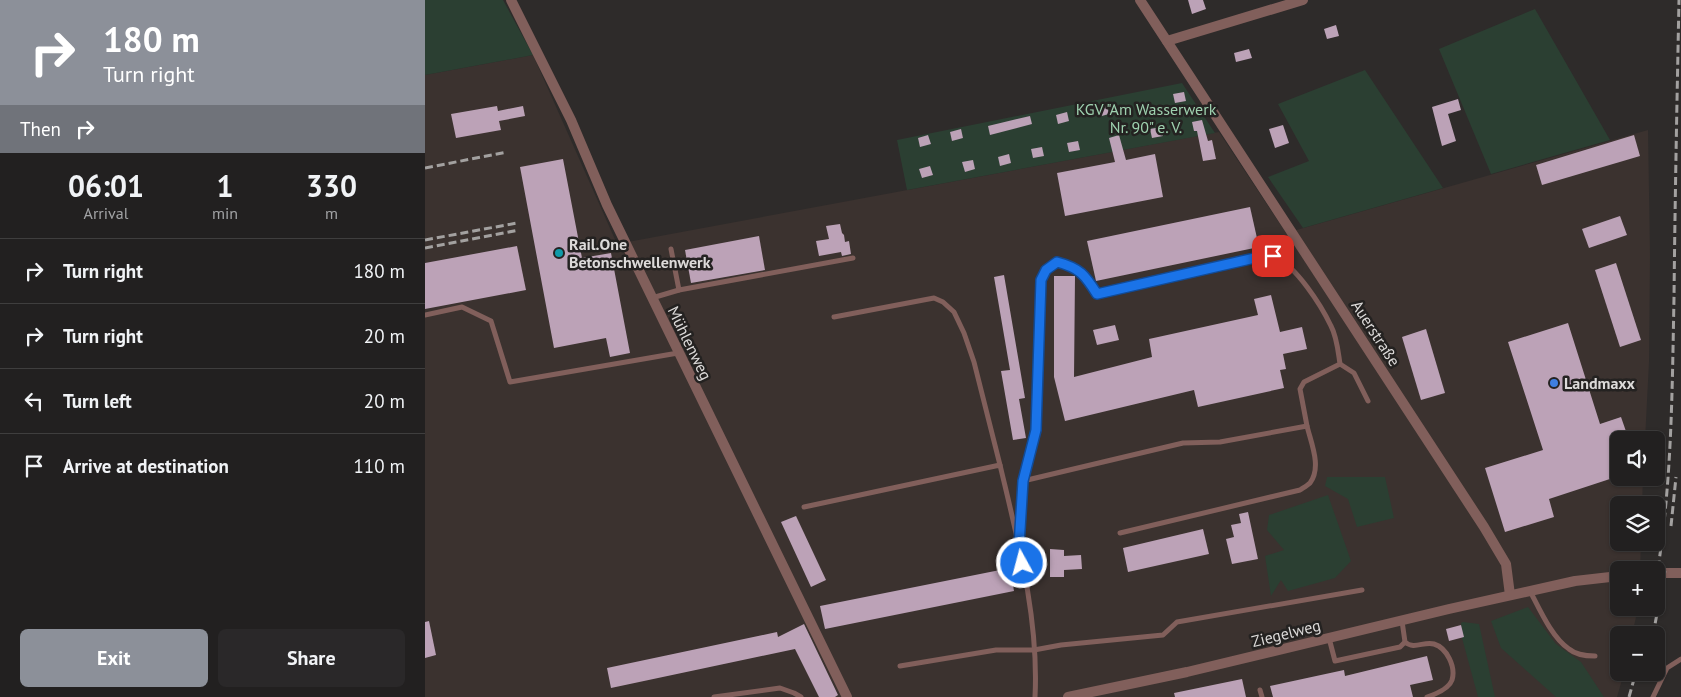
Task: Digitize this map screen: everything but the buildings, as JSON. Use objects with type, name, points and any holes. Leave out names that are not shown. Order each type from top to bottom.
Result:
[{"type":"street","name":"Mühlenweg","points":[[511,0],[571,120],[607,205],[847,697]]},
{"type":"street","name":"Auerstraße","points":[[1140,0],[1419,426],[1506,564],[1510,595]]},
{"type":"street","points":[[1167,41],[1303,0]]},
{"type":"street","points":[[1665,573],[1681,572]]},
{"type":"street","points":[[1510,595],[1575,581],[1610,577]]},
{"type":"street","name":"Ziegelweg","points":[[1069,697],[1187,672],[1510,595]]},
{"type":"lane","points":[[671,249],[679,290]]},
{"type":"lane","points":[[1019,546],[1023,481],[1036,430],[1041,280],[1046,270],[1057,262],[1072,266],[1084,274],[1097,294],[1259,257],[1273,256],[1285,264],[1307,286],[1332,326],[1337,341],[1340,364],[1353,373],[1368,401]]},
{"type":"lane","points":[[652,298],[679,290],[853,258]]},
{"type":"lane","points":[[834,317],[934,298],[943,302],[953,312],[964,334],[974,362],[1019,546],[1034,650],[1035,697]]},
{"type":"lane","points":[[425,315],[462,307],[491,322],[509,382],[678,352]]},
{"type":"lane","points":[[1121,533],[1300,490],[1310,483],[1315,472],[1315,462],[1300,389],[1304,382],[1340,364]]},
{"type":"lane","points":[[1023,481],[1183,443],[1220,442],[1307,426]]},
{"type":"lane","points":[[804,507],[1000,465]]},
{"type":"lane","points":[[900,666],[996,650],[1034,650],[1061,645],[1163,635],[1177,622],[1362,590]]},
{"type":"lane","points":[[1530,591],[1560,640],[1569,650],[1585,656],[1595,656]]},
{"type":"lane","points":[[1402,621],[1405,642],[1411,646],[1432,643],[1447,653],[1451,664],[1452,680],[1446,688],[1427,697]]},
{"type":"lane","points":[[1329,638],[1335,661],[1399,647],[1405,642]]},
{"type":"lane","points":[[1653,697],[1667,668],[1681,659]]},
{"type":"lane","points":[[714,697],[780,688],[801,697]]},
{"type":"lane","points":[[1260,690],[1261,697]]},
{"type":"shaded area","points":[[533,55],[617,244],[1219,132],[1286,233],[1648,130],[1650,255],[1649,362],[1645,431],[1610,431],[1610,486],[1643,486],[1642,496],[1610,496],[1610,551],[1641,551],[1640,561],[1610,561],[1610,616],[1636,616],[1634,626],[1610,626],[1610,681],[1622,681],[1617,697],[425,697],[425,75]]},
{"type":"green space","points":[[425,0],[503,0],[533,55],[425,75]]},
{"type":"green space","points":[[1535,9],[1610,140],[1491,174],[1439,49]]},
{"type":"green space","points":[[1365,70],[1443,188],[1303,228],[1268,177],[1309,161],[1278,104]]},
{"type":"green space","name":"KGV \"Am Wasserwerk Nr. 90\" e. V.","points":[[1182,83],[1215,133],[907,190],[897,140]]},
{"type":"green space","points":[[1327,477],[1385,477],[1394,518],[1357,527],[1348,499],[1325,486]]},
{"type":"green space","points":[[1328,495],[1351,561],[1335,578],[1288,591],[1281,580],[1271,596],[1265,556],[1284,550],[1267,530],[1269,515]]},
{"type":"green space","points":[[1528,607],[1556,644],[1581,662],[1604,697],[1556,697],[1501,648],[1491,621]]},
{"type":"green space","points":[[1461,623],[1479,624],[1495,697],[1478,697],[1462,638]]},
{"type":"railway","points":[[1659,561],[1668,475],[1672,404],[1679,0]]},
{"type":"railway","points":[[425,168],[507,152]]},
{"type":"railway","points":[[425,240],[517,223]]},
{"type":"railway","points":[[425,248],[519,230]]},
{"type":"railway","points":[[1671,526],[1676,477]]},
{"type":"railway","points":[[1655,626],[1657,616]]},
{"type":"railway","points":[[1629,697],[1633,681]]},
{"type":"place","name":"Rail.One Betonschwellenwerk","points":[[559,253]]},
{"type":"place","name":"Landmaxx","points":[[1554,383]]},
{"type":"route","points":[[1022,563],[1019,546],[1023,481],[1036,430],[1041,280],[1046,270],[1057,262],[1072,266],[1084,274],[1097,294],[1259,257],[1273,256]]}]
